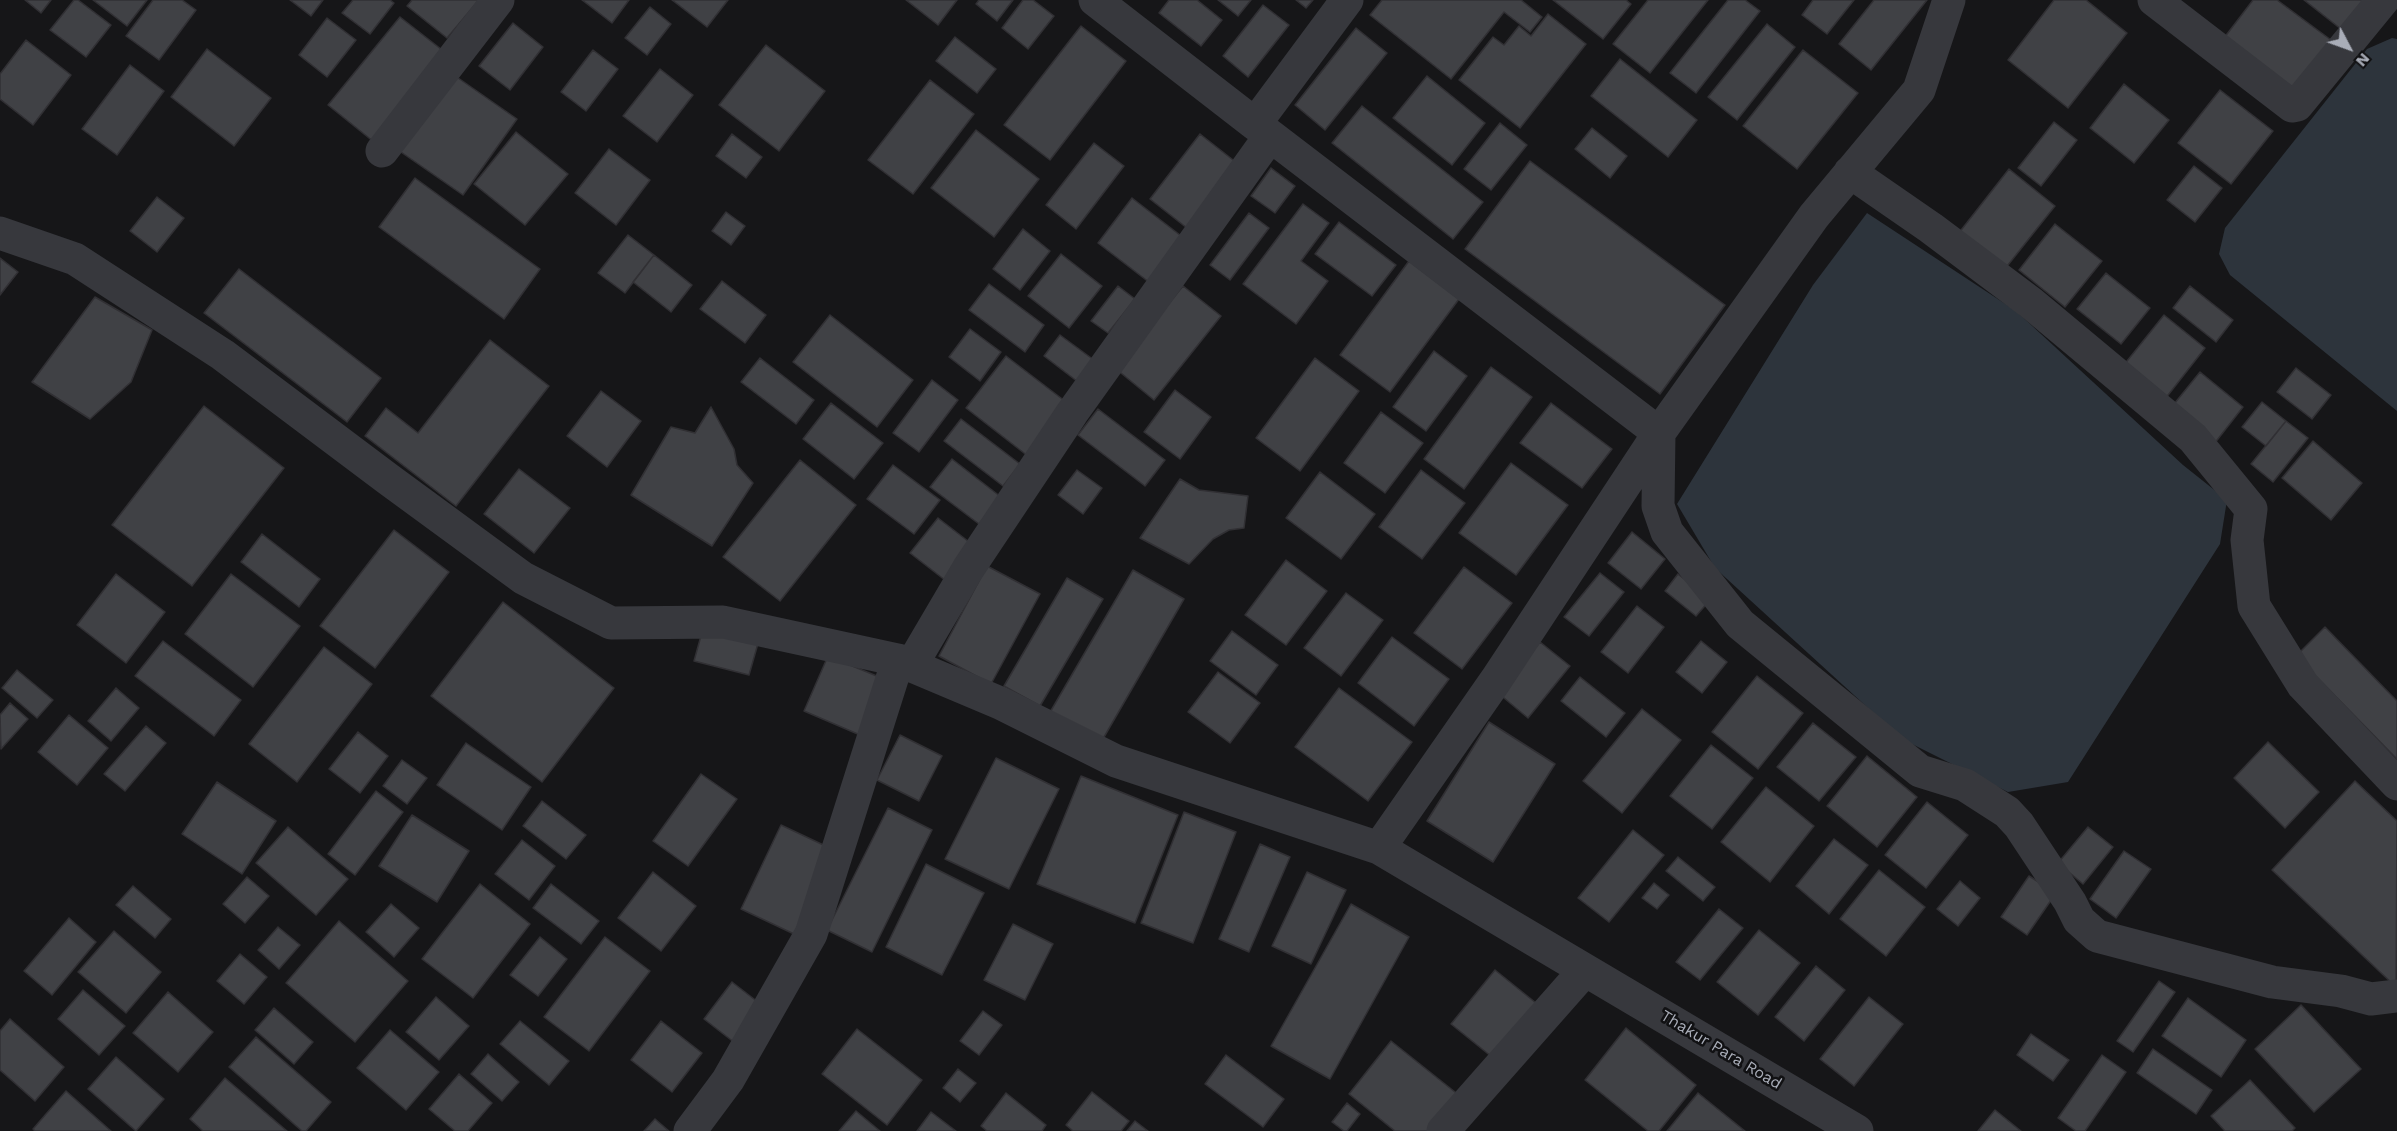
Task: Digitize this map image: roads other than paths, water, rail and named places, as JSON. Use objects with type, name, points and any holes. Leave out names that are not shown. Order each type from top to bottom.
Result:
[{"type":"street","points":[[382,151],[498,0]]},
{"type":"street","points":[[1095,0],[1659,433]]},
{"type":"street","points":[[690,1131],[728,1080],[811,934],[905,663],[1263,130],[1347,0]]},
{"type":"street","points":[[1379,848],[1496,680],[1659,433],[1814,216],[1919,90],[1950,0]]},
{"type":"street","points":[[2154,0],[2288,105],[2294,106],[2383,0]]},
{"type":"street","points":[[1850,172],[2031,303],[2193,438],[2251,509],[2247,540],[2254,606],[2303,685],[2397,784]]},
{"type":"street","name":"Thakur Para Road","points":[[0,233],[75,259],[85,265],[223,355],[388,480],[523,578],[611,623],[723,622],[905,663],[1000,703],[1116,761],[1379,848],[1857,1131]]},
{"type":"street","points":[[1659,433],[1658,506],[1667,532],[1740,624],[1920,771],[1965,785],[2007,812],[2019,825],[2070,902],[2079,920],[2097,936],[2272,982],[2341,991],[2371,999],[2397,996]]},
{"type":"street","points":[[1443,1131],[1585,970]]}]
